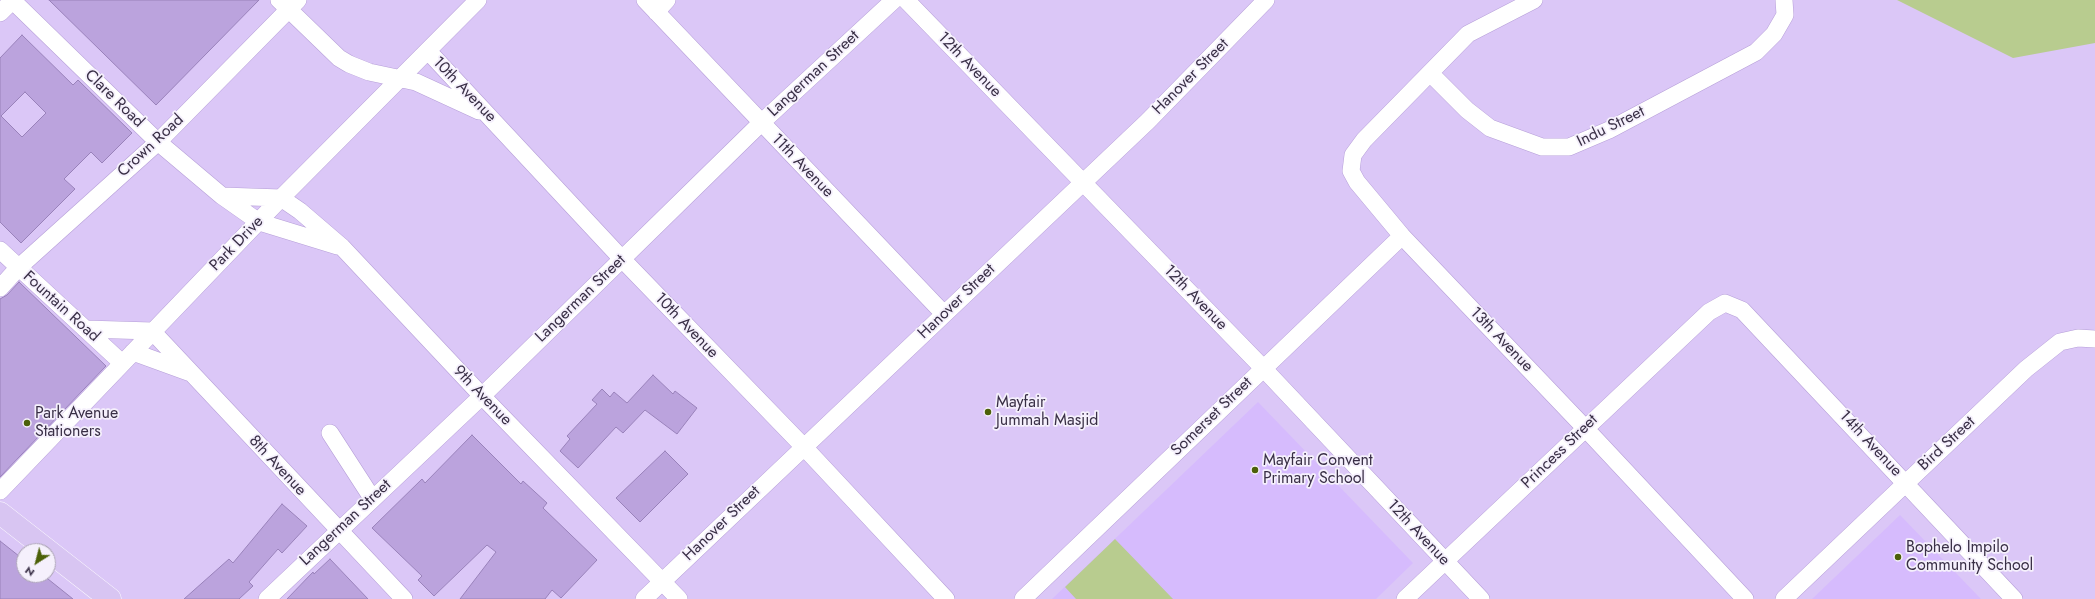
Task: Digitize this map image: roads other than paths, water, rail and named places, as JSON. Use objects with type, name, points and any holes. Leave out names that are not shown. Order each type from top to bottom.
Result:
[{"type":"main road","points":[[0,512],[110,599]]},
{"type":"street","points":[[0,13],[13,0]]},
{"type":"street","name":"Clare Road","points":[[13,0],[158,142],[222,196],[259,222],[342,247]]},
{"type":"street","name":"Park Drive","points":[[0,491],[281,198],[478,0]]},
{"type":"street","name":"Langerman Street","points":[[267,599],[372,498],[482,396],[761,123],[894,0]]},
{"type":"street","name":"12th Avenue","points":[[906,0],[1263,368],[1480,599]]},
{"type":"street","name":"Hanover Street","points":[[644,599],[1209,60],[1266,0]]},
{"type":"street","name":"13th Avenue","points":[[1534,0],[1468,34],[1357,148],[1351,163],[1351,171],[1357,182],[1402,236],[1745,599]]},
{"type":"street","points":[[289,3],[339,58],[349,64],[369,72],[401,78],[442,93],[491,117]]},
{"type":"street","name":"Crown Road","points":[[0,288],[18,268],[158,142],[289,3]]},
{"type":"street","name":"11th Avenue","points":[[656,4],[761,123],[944,314]]},
{"type":"street","name":"Indu Street","points":[[1430,72],[1467,110],[1490,128],[1542,147],[1569,147],[1609,130],[1756,52],[1774,34],[1784,8]]},
{"type":"street","name":"10th Avenue","points":[[428,51],[622,259],[803,446],[946,599]]},
{"type":"street","points":[[222,196],[281,198]]},
{"type":"street","name":"9th Avenue","points":[[281,198],[300,210],[342,247],[482,396],[679,599]]},
{"type":"street","name":"Somerset Street","points":[[1024,599],[1402,236]]},
{"type":"street","name":"Fountain Road","points":[[0,250],[85,329],[128,358]]},
{"type":"street","name":"14th Avenue","points":[[1717,306],[1725,303],[1742,310],[2014,599]]},
{"type":"street","name":"Princess Street","points":[[1405,599],[1585,428],[1717,306]]},
{"type":"street","points":[[85,329],[152,331]]},
{"type":"street","name":"8th Avenue","points":[[152,331],[338,531],[404,599]]},
{"type":"street","name":"Bird Street","points":[[1784,599],[2026,369],[2060,342],[2078,338],[2095,339]]},
{"type":"street","points":[[128,358],[190,372]]},
{"type":"street","points":[[330,433],[372,498]]},
{"type":"place","name":"Mayfair Jummah Masjid","points":[[988,412]]},
{"type":"place","name":"Park Avenue Stationers","points":[[27,423]]},
{"type":"place","name":"Mayfair Convent Primary School","points":[[1255,470]]},
{"type":"place","name":"Bophelo Impilo Community School","points":[[1898,557]]}]
